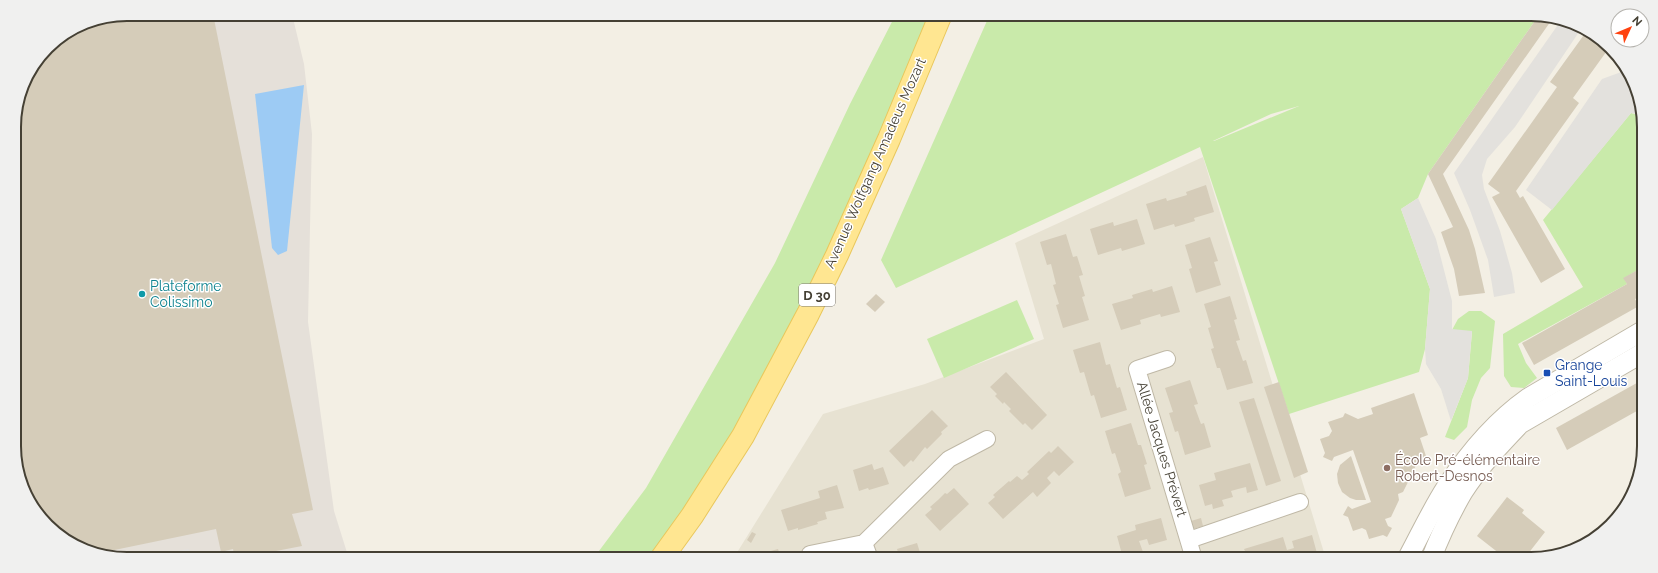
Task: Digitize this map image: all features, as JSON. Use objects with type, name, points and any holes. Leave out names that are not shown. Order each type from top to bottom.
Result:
[{"type":"main road","name":"Avenue Wolfgang Amadeus Mozart","points":[[666,552],[692,516],[743,436],[808,314],[885,146],[938,21]]},
{"type":"street","points":[[1411,552],[1447,486],[1469,458],[1511,410],[1528,398],[1637,334]]},
{"type":"street","points":[[1434,552],[1442,532],[1463,492],[1505,440],[1520,424],[1637,356]]},
{"type":"street","name":"Allée Jacques Prévert","points":[[1167,359],[1137,369],[1192,552]]},
{"type":"street","points":[[820,552],[864,543],[949,459],[987,439]]},
{"type":"street","points":[[1189,540],[1300,502]]},
{"type":"street","points":[[864,543],[867,552]]},
{"type":"shaded area","name":"Plateforme Colissimo","points":[[127,21],[294,21],[304,64],[312,134],[308,322],[334,511],[347,552],[127,552],[100,548],[74,538],[57,526],[47,516],[32,493],[23,467],[21,453],[21,120],[29,87],[39,68],[57,47],[74,35],[106,23]]},
{"type":"shaded area","points":[[1558,25],[1579,33],[1515,127],[1487,159],[1482,175],[1484,189],[1500,231],[1512,273],[1515,293],[1494,297],[1488,260],[1470,210],[1454,173]]},
{"type":"shaded area","points":[[1621,72],[1631,93],[1636,114],[1631,113],[1552,210],[1526,190],[1602,79]]},
{"type":"shaded area","points":[[1203,157],[1324,552],[737,552],[823,414],[925,384],[1044,339],[1015,243]]},
{"type":"shaded area","points":[[1418,198],[1436,239],[1452,301],[1452,329],[1472,331],[1468,378],[1451,421],[1441,389],[1426,364],[1425,349],[1430,289],[1401,209]]},
{"type":"shaded area","points":[[188,549],[191,552],[172,552]]},
{"type":"green space","points":[[892,21],[938,21],[808,314],[665,552],[598,552],[646,488],[775,263],[850,104]]},
{"type":"green space","points":[[987,21],[1535,21],[1428,174],[1418,198],[1401,209],[1430,289],[1425,349],[1419,372],[1289,414],[1200,147],[896,288],[881,260]],"holes":[[[1299,106],[1214,141],[1271,114]]]},
{"type":"green space","points":[[1631,113],[1636,114],[1637,270],[1624,278],[1627,284],[1518,344],[1526,363],[1537,378],[1524,388],[1511,387],[1504,376],[1503,334],[1583,287],[1543,220]]},
{"type":"green space","points":[[1017,300],[1034,339],[944,378],[927,339]]},
{"type":"green space","points":[[1469,311],[1481,311],[1495,321],[1490,368],[1481,378],[1472,400],[1467,427],[1454,440],[1445,437],[1468,378],[1472,332],[1452,330],[1458,319]]},
{"type":"water","points":[[304,85],[287,251],[278,255],[272,248],[255,94]]},
{"type":"building","name":"Plateforme Colissimo","points":[[127,21],[214,21],[313,510],[292,514],[302,546],[271,552],[234,552],[233,549],[221,552],[216,529],[111,551],[87,544],[74,538],[57,526],[47,516],[32,493],[23,467],[21,453],[22,113],[32,80],[47,57],[57,47],[74,35],[106,23]]},
{"type":"building","points":[[1535,21],[1549,23],[1443,174],[1469,230],[1485,293],[1459,296],[1454,269],[1441,232],[1453,227],[1428,174]]},
{"type":"building","points":[[1584,35],[1606,52],[1573,98],[1579,103],[1516,191],[1520,198],[1523,196],[1565,269],[1541,283],[1492,197],[1500,193],[1488,184],[1557,87],[1550,82]]},
{"type":"building","points":[[1206,185],[1214,212],[1194,218],[1195,221],[1175,227],[1174,224],[1154,230],[1146,204],[1166,198],[1167,201],[1187,195],[1186,192]]},
{"type":"building","points":[[1137,219],[1145,244],[1122,251],[1121,248],[1098,255],[1090,229],[1113,222],[1114,226]]},
{"type":"building","points":[[1066,234],[1073,257],[1077,256],[1083,275],[1079,276],[1085,296],[1082,297],[1089,320],[1063,328],[1056,305],[1059,304],[1053,285],[1056,284],[1051,264],[1047,265],[1040,242]]},
{"type":"building","points":[[1210,237],[1218,261],[1214,262],[1221,285],[1196,293],[1189,269],[1192,268],[1185,245]]},
{"type":"building","points":[[1637,270],[1637,298],[1635,299],[1637,307],[1534,365],[1522,343],[1627,284],[1623,278]]},
{"type":"building","points":[[1172,286],[1180,312],[1161,317],[1160,314],[1140,320],[1141,324],[1121,330],[1112,304],[1133,298],[1132,295],[1152,289],[1153,292]]},
{"type":"building","points":[[876,294],[885,302],[875,312],[866,304]]},
{"type":"building","points":[[1230,296],[1237,319],[1234,320],[1240,340],[1236,341],[1243,361],[1246,360],[1253,383],[1227,390],[1220,368],[1217,368],[1211,349],[1214,348],[1208,328],[1211,327],[1204,304]]},
{"type":"building","points":[[1100,342],[1106,365],[1110,364],[1117,388],[1120,387],[1127,410],[1101,418],[1094,395],[1091,396],[1084,372],[1080,373],[1073,350]]},
{"type":"building","points":[[1006,372],[1047,415],[1032,430],[1025,423],[1023,425],[1009,411],[1011,409],[995,396],[997,394],[990,387]]},
{"type":"building","points":[[1190,380],[1198,404],[1194,405],[1201,424],[1204,423],[1211,447],[1185,455],[1178,431],[1175,432],[1169,413],[1173,412],[1165,388]]},
{"type":"building","points":[[1279,382],[1308,472],[1294,478],[1264,387]]},
{"type":"building","points":[[1637,383],[1637,411],[1567,450],[1556,428]]},
{"type":"building","name":"École Pré-élémentaire Robert-Desnos","points":[[1414,393],[1428,435],[1420,438],[1427,459],[1418,461],[1412,474],[1406,476],[1408,482],[1403,492],[1398,494],[1399,500],[1391,517],[1385,519],[1388,526],[1392,528],[1387,537],[1383,535],[1369,539],[1366,530],[1362,528],[1353,531],[1348,517],[1343,515],[1348,506],[1352,509],[1371,502],[1353,450],[1334,457],[1332,461],[1323,457],[1325,453],[1320,439],[1329,436],[1332,431],[1328,422],[1343,417],[1345,413],[1358,419],[1373,414],[1371,408]]},
{"type":"building","points":[[1254,398],[1281,481],[1266,486],[1239,402]]},
{"type":"building","points":[[932,410],[948,426],[927,449],[925,447],[913,462],[911,460],[904,467],[889,451]]},
{"type":"building","points":[[1131,423],[1138,445],[1141,445],[1147,464],[1144,465],[1151,489],[1125,497],[1118,474],[1121,472],[1115,453],[1112,454],[1105,431]]},
{"type":"building","points":[[1058,446],[1074,462],[1059,476],[1054,471],[1047,478],[1051,483],[1037,497],[1033,492],[1003,519],[988,503],[995,497],[993,495],[1017,476],[1022,480],[1029,474],[1027,472],[1049,451],[1051,453]]},
{"type":"building","points":[[1351,456],[1366,500],[1356,500],[1350,498],[1342,492],[1338,483],[1337,474],[1340,465]]},
{"type":"building","points":[[1250,463],[1258,490],[1247,493],[1246,487],[1231,491],[1233,497],[1222,500],[1224,506],[1213,509],[1212,504],[1205,506],[1199,485],[1216,480],[1214,473]]},
{"type":"building","points":[[872,464],[874,470],[883,467],[889,484],[869,490],[868,488],[859,491],[853,470]]},
{"type":"building","points":[[837,485],[844,508],[825,512],[827,519],[817,522],[818,524],[798,530],[798,528],[788,531],[781,510],[820,498],[818,491]]},
{"type":"building","points":[[954,488],[969,504],[940,531],[925,515],[932,509],[930,507],[945,493],[947,494]]},
{"type":"building","points":[[1507,497],[1524,510],[1522,513],[1545,532],[1529,552],[1497,552],[1477,536]]},
{"type":"building","points":[[1161,518],[1167,540],[1149,545],[1147,539],[1139,541],[1143,552],[1121,552],[1117,536],[1136,530],[1135,525]]},
{"type":"building","points":[[1201,518],[1203,526],[1193,529],[1191,521]]},
{"type":"building","points":[[752,532],[756,534],[751,543],[747,540]]},
{"type":"building","points":[[1312,535],[1317,552],[1246,552],[1244,549],[1283,537],[1287,550],[1294,548],[1292,541]]},
{"type":"building","points":[[917,543],[920,552],[898,552],[897,549]]},
{"type":"building","points":[[778,549],[779,552],[768,552]]},
{"type":"place","name":"Plateforme Colissimo","points":[[142,294]]},
{"type":"place","name":"Grange Saint-Louis","points":[[1547,373]]},
{"type":"place","name":"École Pré-élémentaire Robert-Desnos","points":[[1387,468]]}]
